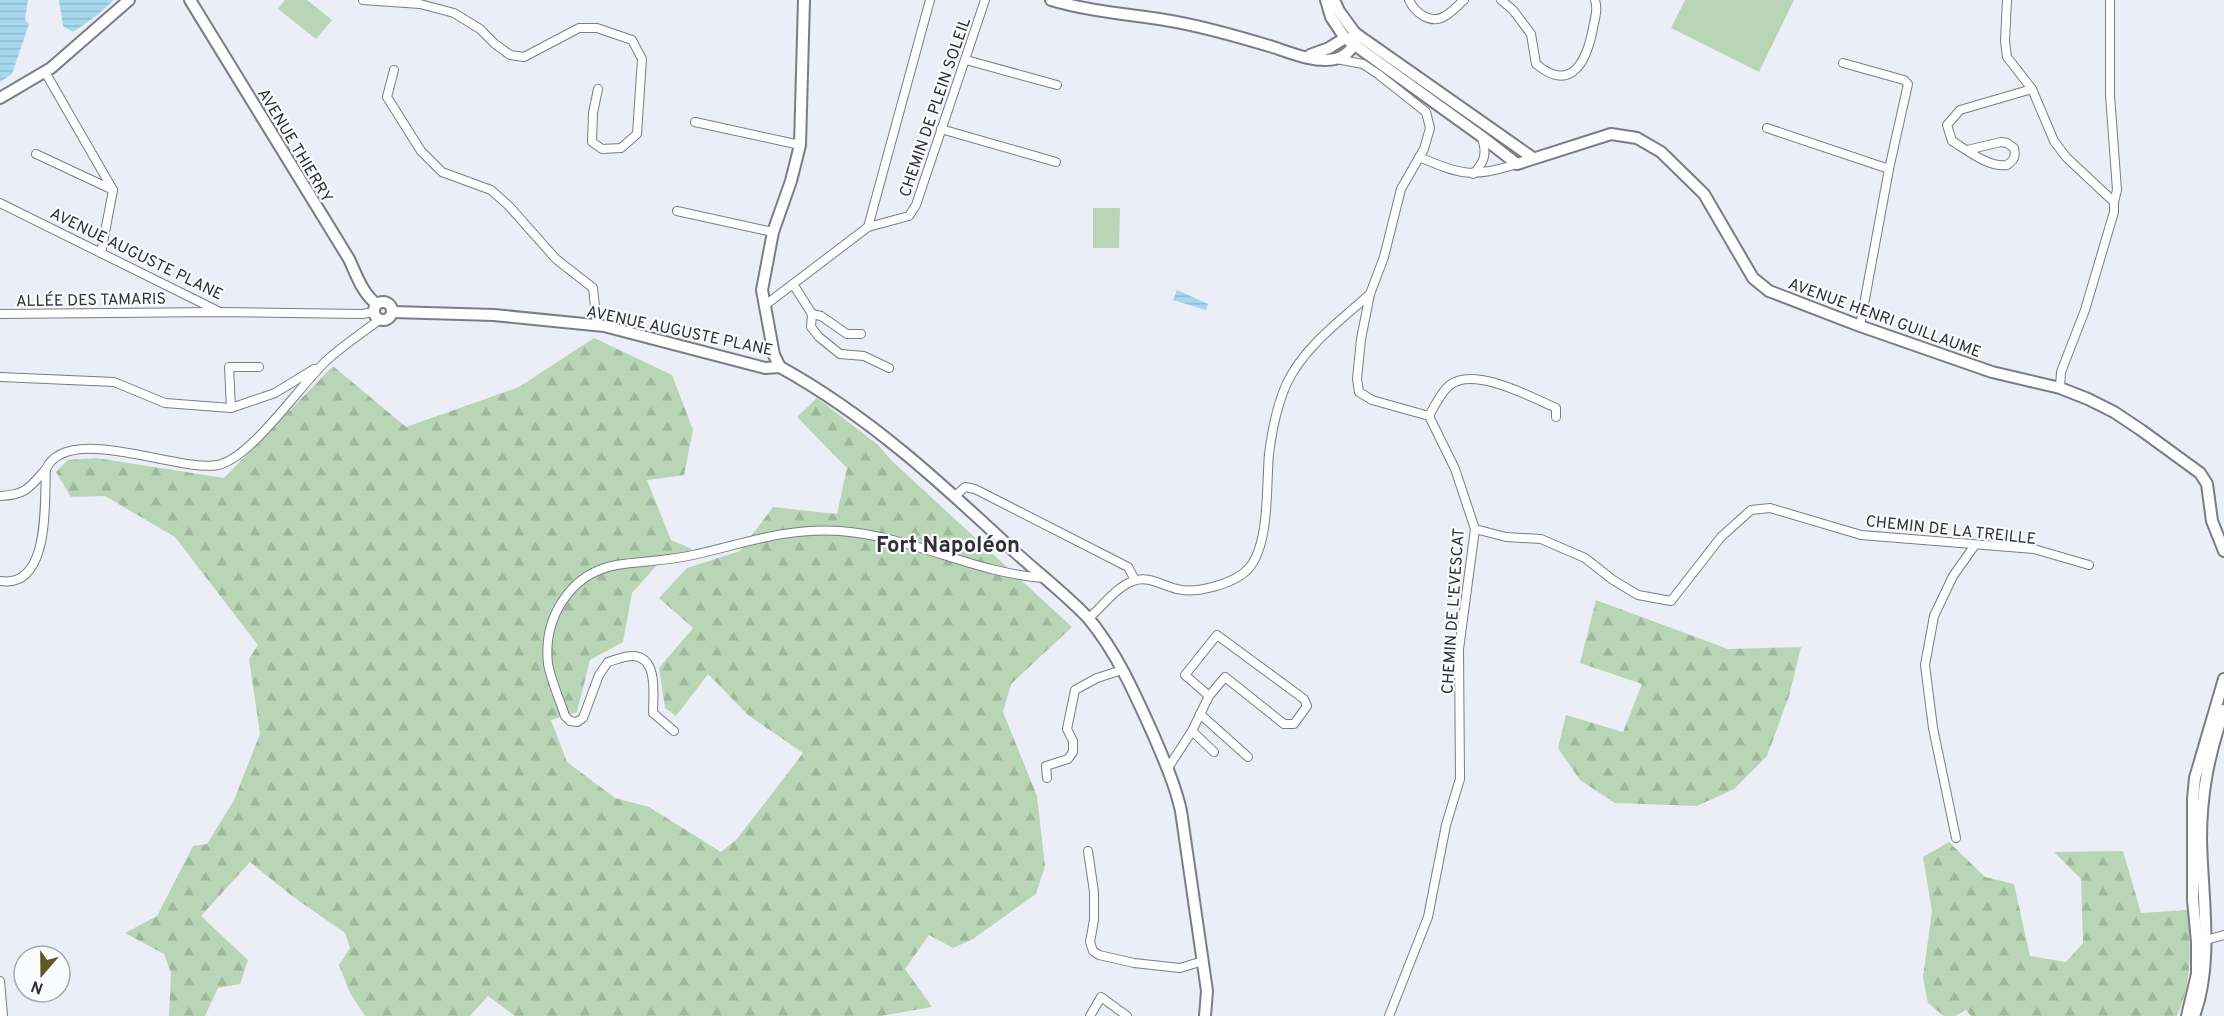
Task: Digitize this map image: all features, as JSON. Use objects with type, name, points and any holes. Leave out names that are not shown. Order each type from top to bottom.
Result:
[{"type":"street","points":[[0,98],[45,72],[129,0]]},
{"type":"street","name":"AVENUE THIERRY","points":[[190,0],[349,260],[377,312]]},
{"type":"street","points":[[363,0],[420,4],[454,13],[480,29],[510,55],[524,57],[579,28],[597,28],[632,40],[642,59],[637,134],[621,148],[602,149],[592,142],[593,113],[598,89]]},
{"type":"street","points":[[804,0],[800,145],[774,232],[762,290],[774,355],[780,367],[825,392],[864,419],[955,496],[1088,619],[1122,670],[1168,768],[1181,811],[1208,1000],[1205,1016]]},
{"type":"street","points":[[764,306],[868,227],[930,0]]},
{"type":"street","name":"CHEMIN DE PLEIN SOLEIL","points":[[868,227],[909,216],[916,205],[985,0]]},
{"type":"street","points":[[1052,0],[1197,26],[1307,56],[1363,64],[1426,112],[1430,128],[1424,149],[1401,189],[1384,257],[1370,294],[1361,339],[1359,392],[1372,399],[1429,416],[1450,385],[1465,379],[1483,380],[1556,408],[1556,417]]},
{"type":"street","points":[[1326,0],[1331,17],[1353,39],[1517,164]]},
{"type":"street","points":[[1334,0],[1353,39],[1438,92],[1533,158]]},
{"type":"street","points":[[1409,0],[1419,14],[1431,19],[1443,18],[1464,0]]},
{"type":"street","points":[[1500,0],[1513,10],[1532,34],[1536,64],[1556,75],[1571,73],[1581,65],[1588,52],[1597,8],[1595,0]]},
{"type":"street","points":[[2007,0],[2005,40],[2007,57],[2031,89],[2054,141],[2066,157],[2114,202]]},
{"type":"street","points":[[2060,388],[2061,372],[2085,310],[2114,212],[2117,190],[2110,95],[2110,0]]},
{"type":"street","points":[[1307,56],[1353,39]]},
{"type":"street","points":[[1336,59],[1353,39]]},
{"type":"street","points":[[966,60],[1057,85]]},
{"type":"street","points":[[1843,63],[1904,80],[1908,84],[1860,326]]},
{"type":"street","points":[[394,70],[387,96],[421,151],[442,172],[490,190],[508,206],[556,259],[593,288],[597,326]]},
{"type":"street","points":[[45,72],[113,190],[101,253]]},
{"type":"street","points":[[1967,150],[2001,142],[2007,143],[2014,148],[2015,155],[2007,165],[2001,166],[1967,150],[1952,141],[1947,125],[1960,110],[2031,89]]},
{"type":"street","points":[[695,122],[800,145]]},
{"type":"street","points":[[1767,128],[1890,170]]},
{"type":"street","points":[[941,129],[1056,162]]},
{"type":"street","name":"AVENUE HENRI GUILLAUME","points":[[1419,157],[1453,171],[1473,174],[1494,171],[1611,134],[1637,138],[1661,152],[1704,194],[1753,278],[1769,291],[1860,326],[1992,372],[2060,388],[2114,412],[2200,473],[2207,484],[2212,521],[2223,548]]},
{"type":"street","points":[[1473,174],[1481,166],[1484,158],[1485,152],[1481,136]]},
{"type":"street","points":[[36,154],[113,190]]},
{"type":"street","name":"AVENUE AUGUSTE PLANE","points":[[0,203],[219,312],[362,314],[377,312]]},
{"type":"street","points":[[677,211],[774,232]]},
{"type":"street","points":[[793,284],[812,314],[811,327],[819,337],[840,354],[864,356],[890,368]]},
{"type":"street","points":[[1088,619],[1125,584],[1135,580],[1147,579],[1177,589],[1189,590],[1227,583],[1249,568],[1261,543],[1273,430],[1286,385],[1296,365],[1322,337],[1370,294]]},
{"type":"street","points":[[0,496],[18,496],[46,470],[50,461],[59,454],[72,450],[131,453],[206,466],[228,462],[246,450],[323,363],[377,312],[382,302],[388,303],[393,312],[388,320],[377,312]]},
{"type":"street","name":"ALLÉE DES TAMARIS","points":[[0,314],[219,312]]},
{"type":"street","name":"AVENUE AUGUSTE PLANE","points":[[393,312],[494,315],[597,326],[765,368],[780,367]]},
{"type":"street","points":[[812,314],[821,316],[848,334],[861,334]]},
{"type":"street","points":[[0,377],[114,382],[165,403],[231,408],[275,393],[323,363]]},
{"type":"street","points":[[231,408],[229,367],[259,367]]},
{"type":"street","name":"CHEMIN DE L'EVESCAT","points":[[1389,1016],[1428,917],[1446,825],[1460,779],[1458,679],[1475,529],[1455,469],[1429,416]]},
{"type":"street","points":[[0,581],[5,582],[22,577],[35,564],[41,543],[46,470]]},
{"type":"street","points":[[955,496],[966,487],[975,489],[1128,567],[1135,580]]},
{"type":"street","name":"CHEMIN DE LA TREILLE","points":[[1475,529],[1506,537],[1541,539],[1585,558],[1613,580],[1638,595],[1671,601],[1721,537],[1751,510],[1770,508],[1861,534],[2034,549],[2089,565]]},
{"type":"street","points":[[674,731],[653,713],[653,672],[643,659],[632,656],[608,662],[599,675],[583,718],[577,722],[570,721],[565,716],[548,665],[549,633],[557,609],[564,597],[578,583],[614,566],[675,559],[782,532],[812,530],[862,534],[1022,576],[1044,578]]},
{"type":"street","points":[[1956,838],[1933,728],[1925,665],[1934,616],[1953,576],[1975,545]]},
{"type":"street","points":[[1168,768],[1192,731],[1209,696],[1225,676],[1284,724],[1294,724],[1307,706],[1304,699],[1217,635],[1185,675],[1209,696]]},
{"type":"street","points":[[1047,778],[1047,766],[1068,759],[1073,752],[1073,741],[1067,729],[1075,690],[1097,678],[1122,670]]},
{"type":"street","points":[[2187,1016],[2197,974],[2201,942],[2193,900],[2195,778],[2224,679]]},
{"type":"street","points":[[2194,1016],[2204,977],[2201,942],[2203,790],[2207,762],[2224,710]]},
{"type":"street","points":[[1200,714],[1248,757]]},
{"type":"street","points":[[1192,731],[1214,752]]},
{"type":"street","points":[[1088,851],[1094,892],[1094,920],[1090,942],[1093,951],[1098,955],[1134,963],[1180,968],[1203,961]]},
{"type":"street","points":[[2201,942],[2224,935]]},
{"type":"street","points":[[0,981],[3,1016]]},
{"type":"street","points":[[1090,1016],[1101,997],[1128,1016]]},
{"type":"green space","points":[[285,0],[307,0],[332,20],[316,39],[278,9]]},
{"type":"green space","points":[[1685,0],[1794,0],[1759,72],[1671,28]]},
{"type":"green space","points":[[1093,208],[1120,208],[1119,248],[1093,248]]},
{"type":"green space","points":[[594,338],[672,375],[693,430],[684,475],[647,480],[671,540],[692,549],[690,552],[664,557],[632,593],[623,642],[590,660],[577,712],[551,720],[567,762],[615,798],[649,807],[721,852],[737,839],[803,753],[748,715],[708,674],[676,716],[665,708],[659,668],[693,628],[659,598],[687,568],[740,551],[773,507],[837,514],[847,468],[797,417],[817,398],[877,444],[893,462],[1072,627],[1011,684],[1003,712],[1037,796],[1045,866],[1036,894],[973,939],[953,948],[929,935],[905,969],[932,1007],[881,1016],[515,1016],[488,996],[470,1016],[365,1016],[350,993],[339,965],[350,948],[345,933],[292,896],[250,862],[201,916],[248,960],[240,984],[218,988],[205,1016],[169,1016],[171,973],[164,954],[125,933],[157,916],[193,846],[207,844],[234,800],[260,734],[249,659],[258,645],[175,537],[105,496],[71,497],[56,472],[68,460],[96,458],[224,478],[333,366],[406,427],[519,387]]},
{"type":"green space","points":[[1596,600],[1728,649],[1801,647],[1789,696],[1767,756],[1734,789],[1697,806],[1615,803],[1580,780],[1558,748],[1566,715],[1623,732],[1642,684],[1580,663]]},
{"type":"green space","points":[[1949,842],[1985,877],[2014,884],[2030,956],[2066,962],[2083,943],[2081,879],[2054,852],[2123,851],[2141,913],[2188,910],[2190,951],[2188,977],[2177,1016],[1971,1016],[1966,1010],[1955,1016],[1944,1016],[1928,1003],[1923,977],[1932,911],[1923,857]]},
{"type":"water","points":[[0,0],[28,0],[25,19],[29,24],[12,74],[0,82]]},
{"type":"water","points":[[59,0],[114,0],[73,32],[63,26]]},
{"type":"water","points":[[1177,290],[1208,304],[1206,310],[1173,300]]},
{"type":"district","name":"Fort Napoléon","points":[[948,544]]}]
